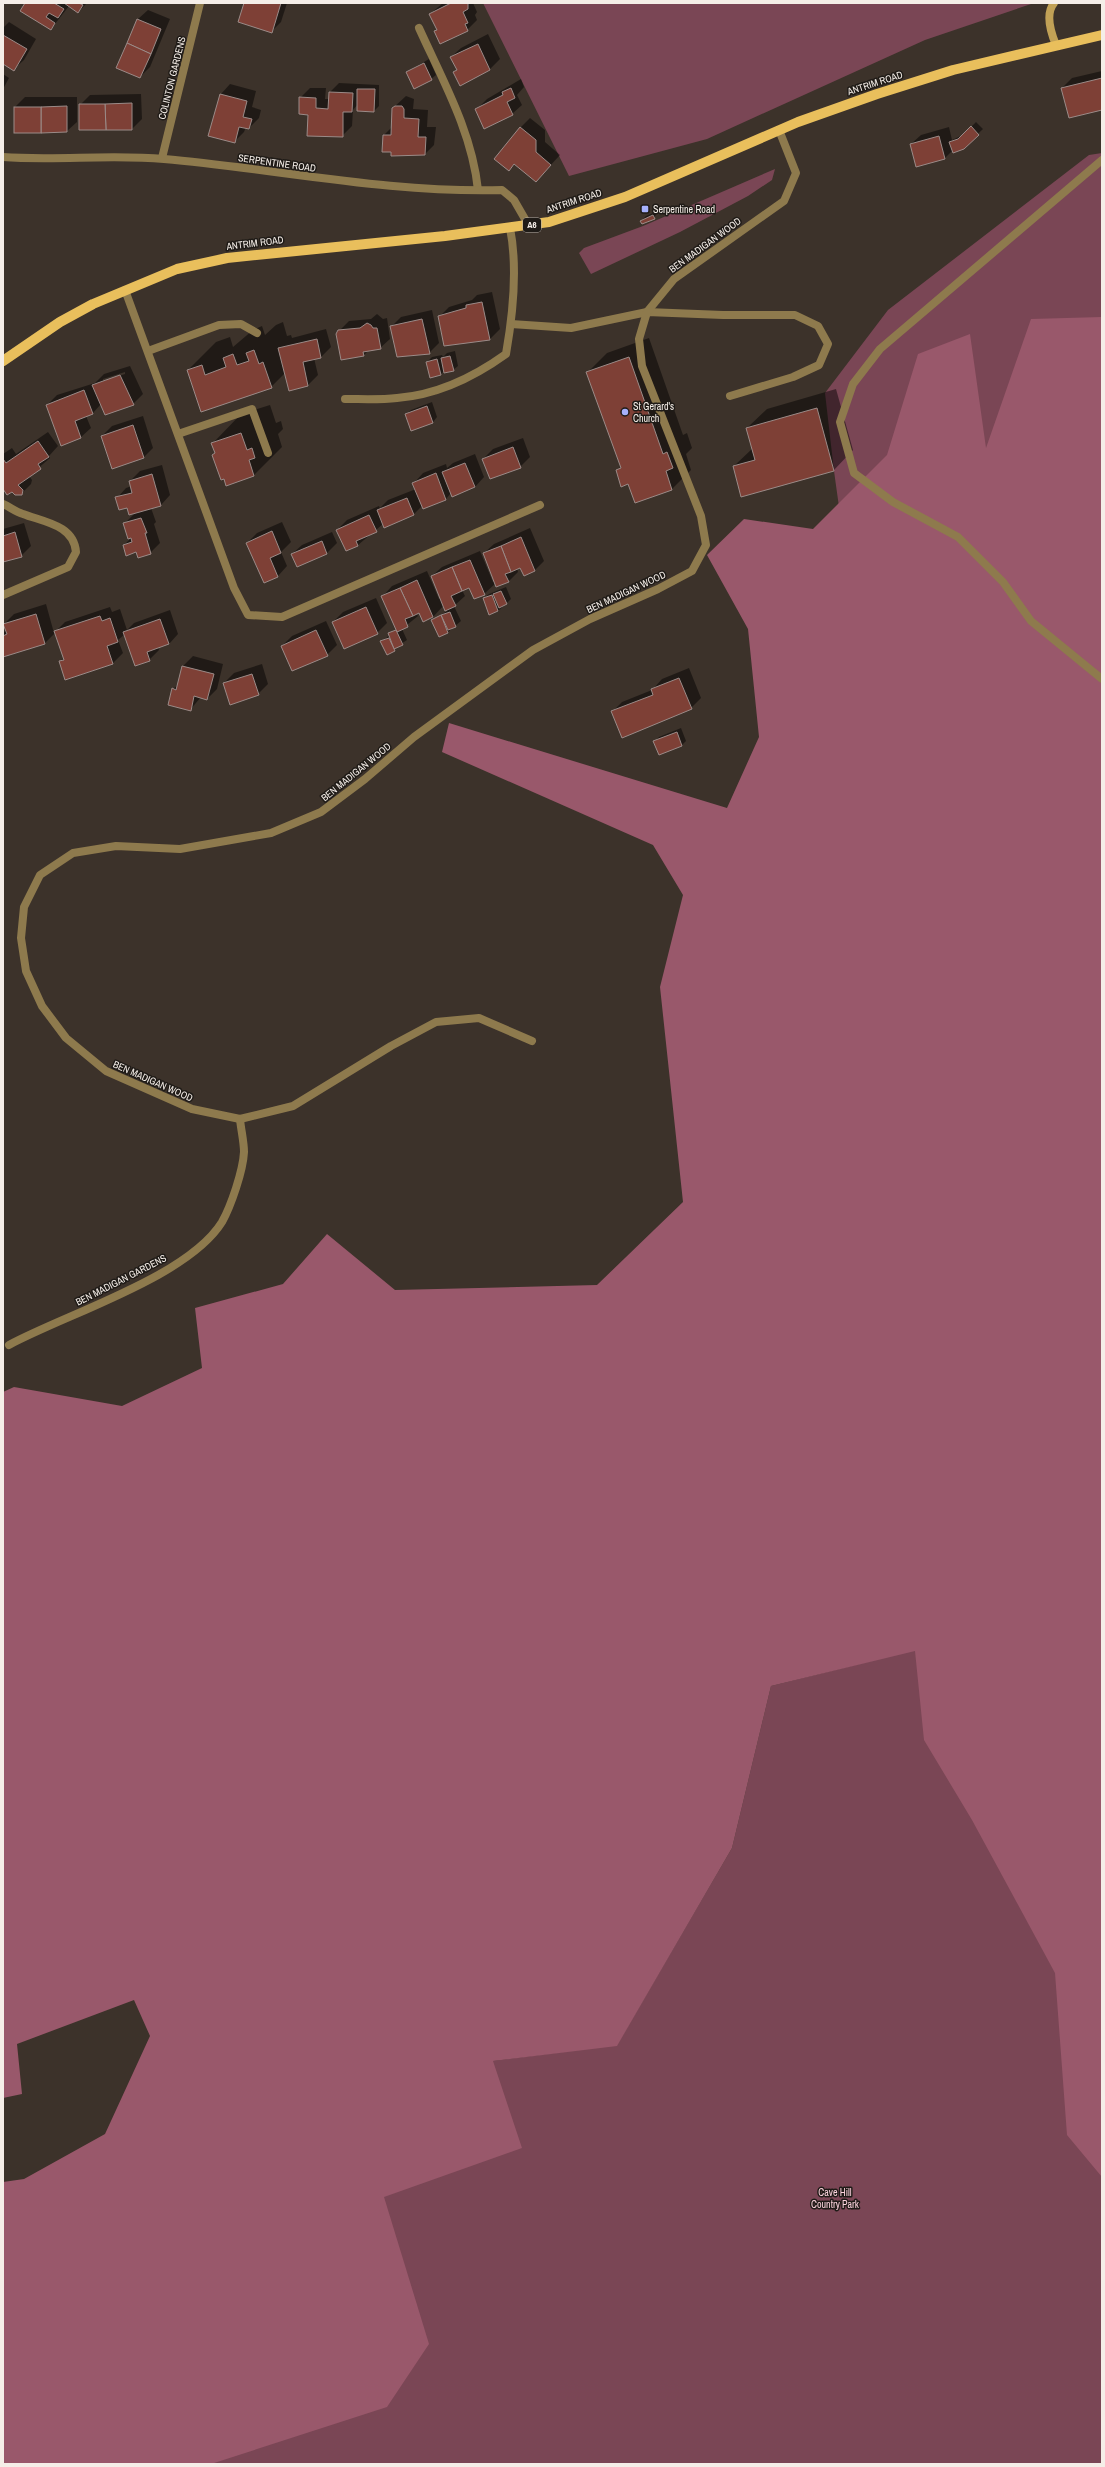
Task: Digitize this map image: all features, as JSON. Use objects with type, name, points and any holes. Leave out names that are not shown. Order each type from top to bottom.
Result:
[{"type":"main road","name":"ANTRIM ROAD","points":[[3,361],[60,322],[125,290],[177,269],[227,258],[529,226],[550,222],[625,197],[779,130],[877,94],[921,80],[1056,45],[1102,35]]},
{"type":"street","name":"COLINTON GARDENS","points":[[162,158],[200,3]]},
{"type":"street","points":[[1054,3],[1050,8],[1051,31],[1056,45]]},
{"type":"street","points":[[419,28],[465,129],[475,164],[478,190]]},
{"type":"street","name":"BEN MADIGAN WOOD","points":[[532,1041],[479,1018],[436,1022],[391,1046],[293,1106],[240,1119],[192,1109],[106,1071],[66,1038],[42,1006],[26,971],[21,938],[24,907],[40,875],[73,853],[116,846],[180,849],[271,833],[321,812],[365,779],[414,737],[533,650],[590,619],[658,589],[692,571],[706,545],[702,523],[642,366],[639,339],[647,312],[674,279],[784,201],[796,173],[779,130]]},
{"type":"street","name":"SERPENTINE ROAD","points":[[3,157],[39,159],[162,158],[349,183],[430,190],[502,190],[514,200],[529,226]]},
{"type":"street","points":[[1102,160],[880,349],[853,384],[840,422],[854,473],[893,502],[958,537],[1003,582],[1031,621],[1102,679]]},
{"type":"street","points":[[345,399],[398,398],[451,386],[483,371],[506,354],[511,324],[513,246],[510,228]]},
{"type":"street","points":[[125,290],[234,588],[248,615],[282,617],[540,505]]},
{"type":"street","points":[[511,324],[571,328],[647,312],[724,315],[795,315],[818,326],[828,344],[819,365],[793,377],[730,396]]},
{"type":"street","points":[[148,351],[219,325],[241,324],[257,333]]},
{"type":"street","points":[[178,434],[252,409],[268,454]]},
{"type":"street","points":[[3,504],[21,513],[62,528],[73,540],[76,552],[68,567],[3,595]]},
{"type":"street","name":"BEN MADIGAN GARDENS","points":[[9,1345],[169,1269],[204,1243],[222,1222],[235,1190],[244,1153],[240,1119]]},
{"type":"green space","points":[[483,3],[1034,3],[925,40],[707,139],[569,176]]},
{"type":"green space","name":"Cave Hill Country Park","points":[[1102,153],[1102,2464],[3,2464],[3,2250],[493,2061],[617,2045],[732,1848],[771,1686],[915,1650],[923,1111],[834,471],[825,393],[888,310],[1089,155]]},
{"type":"green space","points":[[775,169],[772,180],[748,196],[680,232],[591,274],[579,253],[584,248],[643,226]]},
{"type":"shaded area","points":[[1102,317],[1102,2177],[1067,2135],[1055,1973],[972,1820],[924,1740],[915,1651],[771,1686],[732,1848],[617,2046],[493,2061],[522,2148],[384,2197],[429,2344],[387,2407],[211,2464],[3,2464],[3,2182],[24,2179],[105,2134],[150,2036],[134,2000],[17,2044],[22,2094],[3,2098],[3,1392],[14,1387],[122,1406],[202,1368],[195,1308],[283,1284],[327,1234],[395,1290],[597,1285],[683,1202],[660,987],[683,895],[653,845],[442,752],[449,723],[727,808],[759,737],[748,629],[707,555],[744,519],[813,529],[887,455],[918,354],[970,334],[986,448],[1031,319]]},
{"type":"building","points":[[25,3],[54,3],[64,9],[58,18],[49,13],[46,17],[55,23],[51,30],[20,11]]},
{"type":"building","points":[[64,3],[79,3],[83,5],[78,13]]},
{"type":"building","points":[[244,3],[281,3],[272,33],[238,22]]},
{"type":"building","points":[[451,3],[468,3],[468,9],[463,12],[468,23],[465,24],[468,31],[440,44],[434,31],[437,30],[429,14]]},
{"type":"building","points":[[137,19],[161,29],[151,54],[127,43]]},
{"type":"building","points":[[3,35],[27,49],[14,71],[3,64]]},
{"type":"building","points":[[127,43],[151,54],[140,78],[116,68]]},
{"type":"building","points":[[478,44],[490,70],[460,86],[453,72],[457,70],[450,57]]},
{"type":"building","points":[[424,63],[432,80],[414,89],[406,72]]},
{"type":"building","points":[[1102,78],[1102,110],[1069,118],[1061,88]]},
{"type":"building","points":[[511,88],[515,98],[507,102],[513,115],[484,129],[475,109],[503,95],[502,92]]},
{"type":"building","points":[[357,89],[375,89],[374,112],[357,111]]},
{"type":"building","points":[[329,92],[353,93],[352,112],[343,112],[343,137],[307,136],[308,115],[299,114],[299,97],[316,98],[316,108],[328,109]]},
{"type":"building","points":[[220,94],[247,101],[243,117],[252,119],[249,129],[239,127],[235,143],[208,136]]},
{"type":"building","points":[[132,103],[132,130],[106,130],[105,104]]},
{"type":"building","points":[[79,104],[105,104],[106,130],[79,130]]},
{"type":"building","points":[[67,106],[67,132],[41,133],[41,107]]},
{"type":"building","points":[[395,106],[402,106],[404,109],[404,118],[419,119],[418,137],[426,137],[425,155],[391,156],[391,152],[382,152],[383,135],[391,135],[392,108]]},
{"type":"building","points":[[14,107],[41,107],[41,133],[14,133]]},
{"type":"building","points":[[971,126],[979,135],[964,149],[953,153],[949,142],[958,139]]},
{"type":"building","points":[[520,127],[536,140],[536,152],[551,165],[536,182],[514,164],[509,171],[494,159]]},
{"type":"building","points":[[939,136],[945,159],[916,167],[910,144]]},
{"type":"building","points":[[653,215],[655,219],[642,224],[640,221]]},
{"type":"building","points":[[482,302],[490,340],[444,346],[438,316],[466,308],[466,305]]},
{"type":"building","points":[[422,319],[430,354],[397,357],[390,326]]},
{"type":"building","points":[[367,323],[373,328],[377,328],[381,349],[363,352],[364,356],[341,360],[336,334],[338,330],[360,328]]},
{"type":"building","points":[[317,339],[321,358],[303,362],[308,386],[289,391],[278,348]]},
{"type":"building","points":[[254,350],[259,364],[263,362],[272,388],[201,412],[187,370],[202,365],[205,375],[226,367],[223,358],[233,354],[237,365],[249,361],[246,353]]},
{"type":"building","points":[[450,356],[454,371],[444,373],[441,358]]},
{"type":"building","name":"St Gerard's Church","points":[[629,357],[663,454],[667,452],[673,468],[666,471],[672,490],[635,503],[628,484],[621,487],[616,470],[621,468],[586,372]]},
{"type":"building","points":[[437,359],[441,375],[430,378],[426,362]]},
{"type":"building","points":[[120,375],[134,405],[105,415],[92,385]]},
{"type":"building","points":[[84,390],[93,414],[75,421],[81,438],[61,446],[46,405]]},
{"type":"building","points":[[427,406],[433,423],[411,431],[405,414]]},
{"type":"building","points":[[817,408],[834,471],[741,497],[733,466],[755,460],[746,428]]},
{"type":"building","points":[[133,425],[144,458],[112,469],[101,436]]},
{"type":"building","points":[[241,433],[247,450],[252,448],[255,458],[249,460],[254,476],[226,486],[224,479],[221,480],[212,455],[215,453],[211,443]]},
{"type":"building","points":[[38,441],[49,457],[38,464],[41,469],[18,485],[23,490],[22,495],[15,495],[12,492],[7,495],[3,489],[3,459],[6,463]]},
{"type":"building","points":[[513,447],[521,468],[490,479],[482,459]]},
{"type":"building","points":[[465,463],[475,487],[452,497],[442,472]]},
{"type":"building","points":[[436,473],[446,500],[423,509],[412,483]]},
{"type":"building","points":[[152,474],[161,506],[129,515],[127,508],[119,510],[115,497],[132,493],[129,481]]},
{"type":"building","points":[[407,498],[414,515],[384,528],[377,510]]},
{"type":"building","points":[[369,515],[377,532],[356,541],[358,546],[346,551],[336,530]]},
{"type":"building","points":[[141,518],[147,533],[145,533],[151,554],[138,558],[136,552],[126,556],[123,545],[132,542],[131,538],[128,539],[123,523]]},
{"type":"building","points":[[272,531],[281,553],[270,558],[278,577],[264,583],[246,543]]},
{"type":"building","points":[[15,532],[22,557],[3,562],[3,536]]},
{"type":"building","points":[[521,537],[535,571],[524,576],[520,568],[511,572],[501,546]]},
{"type":"building","points":[[322,541],[327,554],[297,567],[291,554]]},
{"type":"building","points":[[501,546],[511,572],[505,574],[509,582],[496,587],[483,553]]},
{"type":"building","points":[[470,560],[485,595],[474,599],[469,588],[462,591],[452,567]]},
{"type":"building","points":[[452,567],[462,591],[451,596],[456,606],[445,611],[431,576]]},
{"type":"building","points":[[417,580],[433,617],[423,622],[419,613],[413,616],[400,588]]},
{"type":"building","points":[[400,588],[413,616],[405,619],[408,627],[397,632],[381,596]]},
{"type":"building","points":[[501,591],[507,604],[499,608],[493,594]]},
{"type":"building","points":[[492,595],[498,611],[489,615],[483,598]]},
{"type":"building","points":[[366,607],[378,634],[344,649],[332,622]]},
{"type":"building","points":[[450,612],[456,627],[448,630],[441,615]]},
{"type":"building","points":[[36,614],[45,644],[3,657],[3,636],[7,634],[3,624]]},
{"type":"building","points":[[441,615],[448,633],[439,637],[431,620]]},
{"type":"building","points":[[100,616],[102,621],[110,618],[118,642],[107,646],[113,664],[65,680],[59,661],[64,660],[54,631]]},
{"type":"building","points":[[160,619],[169,644],[147,652],[150,661],[135,666],[123,632]]},
{"type":"building","points":[[316,630],[328,656],[292,671],[281,646]]},
{"type":"building","points":[[396,630],[403,645],[394,649],[388,633]]},
{"type":"building","points":[[389,638],[395,651],[387,655],[380,641]]},
{"type":"building","points":[[182,666],[214,674],[207,700],[194,696],[191,711],[168,705],[172,688],[176,690]]},
{"type":"building","points":[[252,674],[259,695],[230,705],[223,683]]},
{"type":"building","points":[[679,678],[692,709],[622,738],[611,711],[653,695],[651,689]]},
{"type":"building","points":[[677,732],[682,746],[659,755],[653,741]]},
{"type":"place","name":"Serpentine Road","points":[[645,209]]},
{"type":"place","name":"St Gerard's Church","points":[[625,412]]}]
